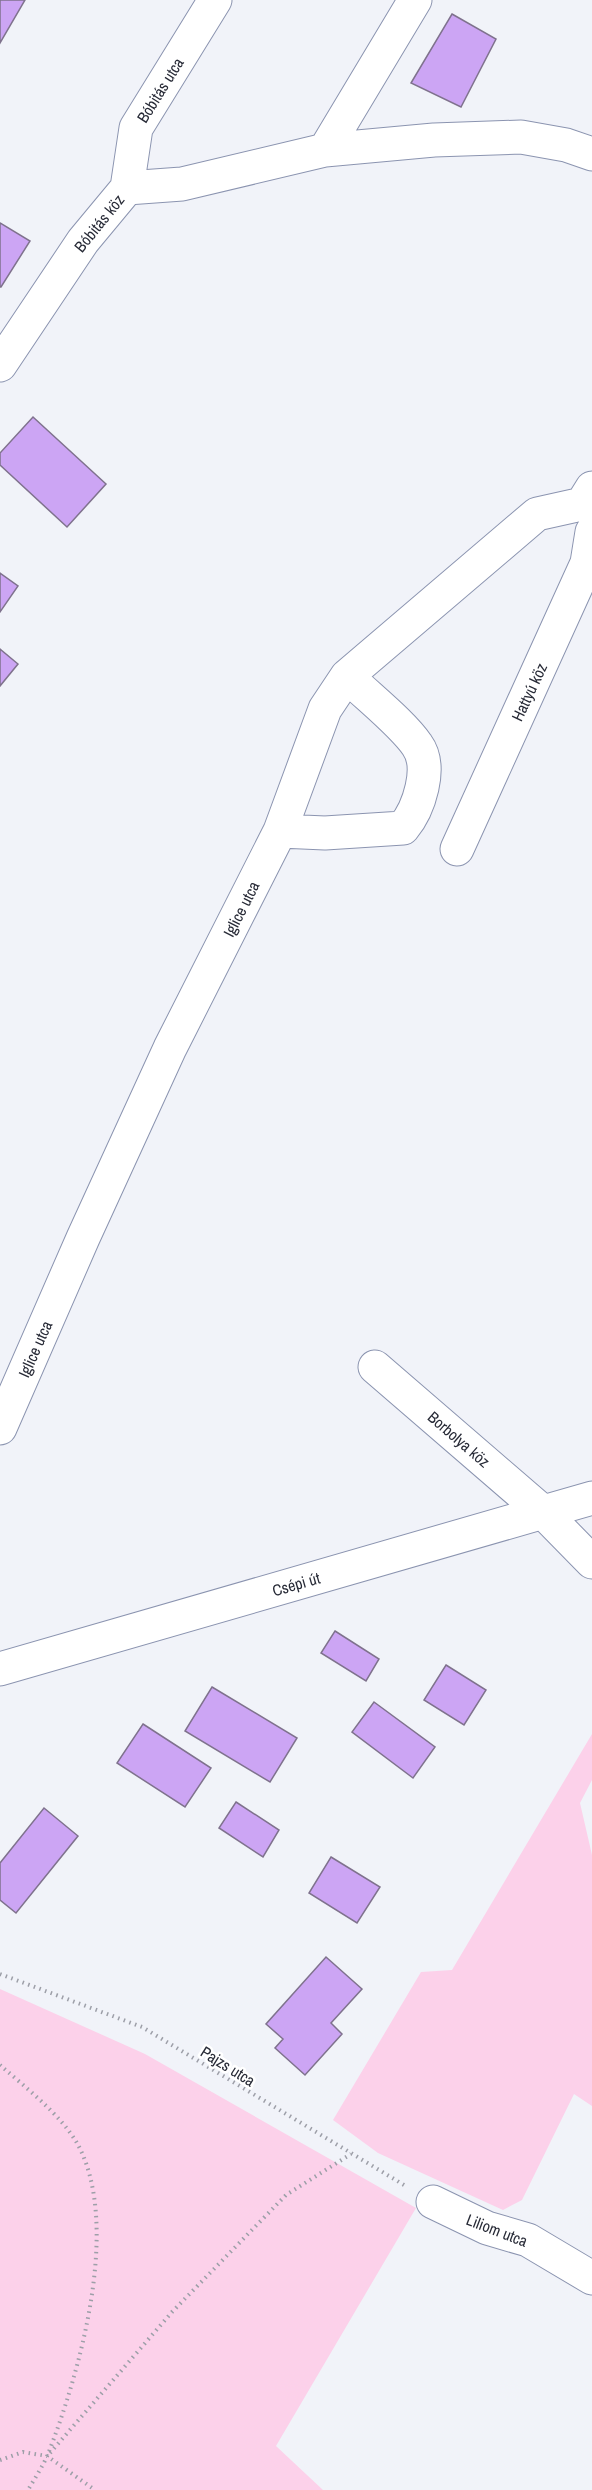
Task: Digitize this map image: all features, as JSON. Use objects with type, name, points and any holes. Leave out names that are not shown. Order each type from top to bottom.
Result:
[{"type":"street","name":"Bóbitás utca","points":[[127,188],[136,128],[215,0]]},
{"type":"street","points":[[325,150],[416,0]]},
{"type":"street","name":"Bóbitás köz","points":[[0,366],[83,241],[127,188],[182,183],[325,150],[434,140],[521,137],[592,154]]},
{"type":"street","name":"Iglice utca","points":[[0,1428],[83,1238],[170,1048],[280,831],[325,709],[347,676],[537,514],[589,514]]},
{"type":"street","name":"Hattyú köz","points":[[457,849],[587,563],[589,514]]},
{"type":"street","points":[[280,831],[325,832],[403,828],[413,816],[424,774],[418,747],[347,676]]},
{"type":"street","name":"Borbolya köz","points":[[375,1367],[543,1512],[592,1562]]},
{"type":"street","name":"Csépi út","points":[[0,1669],[592,1498]]},
{"type":"street","name":"Liliom utca","points":[[433,2202],[487,2228],[528,2240],[592,2278]]},
{"type":"path","name":"Pajzs utca","points":[[0,1974],[142,2027],[433,2202]]},
{"type":"path","points":[[0,2065],[49,2110],[76,2141],[90,2172],[96,2221],[95,2269],[80,2359],[47,2456],[28,2490]]},
{"type":"path","points":[[47,2456],[172,2312],[286,2195],[351,2154]]},
{"type":"path","points":[[0,2460],[23,2452],[47,2456],[95,2490]]},
{"type":"shaded area","points":[[592,1734],[592,1780],[580,1803],[592,1855],[592,2106],[574,2094],[522,2200],[503,2210],[378,2153],[333,2120],[421,1972],[452,1970]]},
{"type":"shaded area","points":[[0,1989],[145,2054],[416,2208],[276,2446],[323,2490],[0,2490]]},
{"type":"building","points":[[0,0],[25,0],[0,43]]},
{"type":"building","points":[[452,14],[496,39],[461,107],[411,83]]},
{"type":"building","points":[[0,223],[30,241],[1,287],[0,287]]},
{"type":"building","points":[[33,417],[106,484],[67,527],[0,465],[0,453]]},
{"type":"building","points":[[0,573],[18,586],[0,612]]},
{"type":"building","points":[[0,649],[18,664],[0,686]]},
{"type":"building","points":[[335,1631],[379,1659],[366,1681],[321,1653]]},
{"type":"building","points":[[446,1665],[486,1690],[464,1725],[424,1700]]},
{"type":"building","points":[[212,1687],[297,1738],[270,1782],[185,1731]]},
{"type":"building","points":[[374,1702],[435,1747],[413,1778],[352,1732]]},
{"type":"building","points":[[143,1724],[211,1768],[185,1807],[117,1763]]},
{"type":"building","points":[[236,1802],[279,1830],[263,1857],[219,1828]]},
{"type":"building","points":[[44,1808],[78,1836],[16,1913],[0,1900],[0,1863]]},
{"type":"building","points":[[331,1857],[380,1887],[357,1923],[309,1893]]},
{"type":"building","points":[[326,1957],[362,1989],[331,2023],[342,2034],[305,2075],[275,2048],[283,2039],[266,2024]]}]
